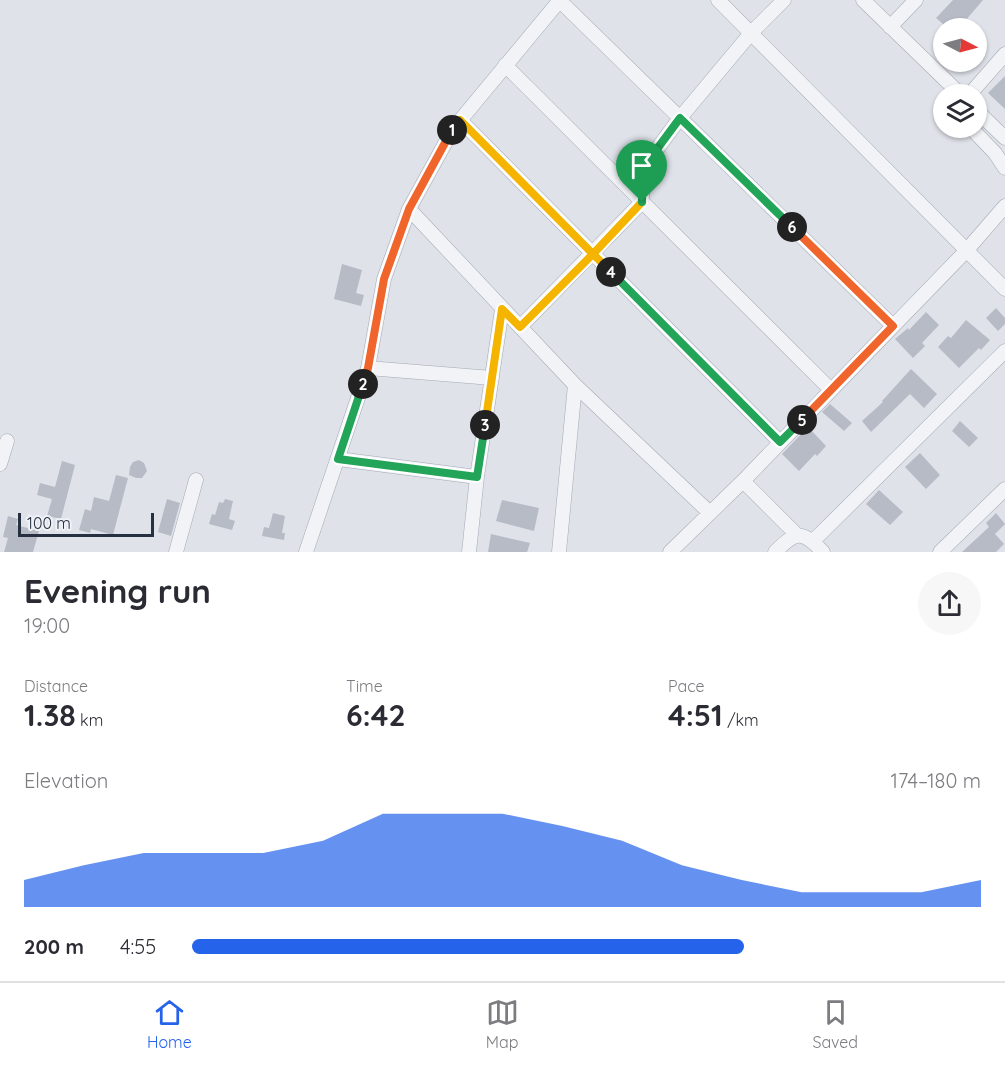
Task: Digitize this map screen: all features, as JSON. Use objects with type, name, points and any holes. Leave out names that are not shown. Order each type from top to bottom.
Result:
[{"type":"street","points":[[306,552],[368,368],[384,279],[409,209],[453,129],[560,0],[893,326]]},
{"type":"street","points":[[718,0],[1005,289]]},
{"type":"street","points":[[520,327],[642,202],[642,178],[654,153],[751,33],[784,0]]},
{"type":"street","points":[[863,0],[950,84]]},
{"type":"street","points":[[890,27],[916,0]]},
{"type":"street","points":[[979,84],[1005,54]]},
{"type":"street","points":[[505,65],[831,390]]},
{"type":"street","points":[[460,120],[780,442]]},
{"type":"street","points":[[987,121],[1005,138]]},
{"type":"street","points":[[981,138],[1005,168]]},
{"type":"street","points":[[670,552],[743,481],[966,251],[1005,206]]},
{"type":"street","points":[[409,209],[575,385],[710,513]]},
{"type":"street","points":[[469,552],[477,477],[502,309]]},
{"type":"street","points":[[813,541],[1005,351]]},
{"type":"street","points":[[368,368],[492,378]]},
{"type":"street","points":[[559,552],[575,385]]},
{"type":"street","points":[[0,464],[7,441]]},
{"type":"street","points":[[338,459],[477,477]]},
{"type":"street","points":[[176,552],[196,480]]},
{"type":"street","points":[[743,481],[797,535]]},
{"type":"street","points":[[940,552],[1005,489]]},
{"type":"street","points":[[775,552],[786,541],[797,535],[805,536],[813,541],[823,552]]},
{"type":"building","points":[[953,0],[983,0],[968,18],[936,18]]},
{"type":"building","points":[[1005,76],[1005,109],[988,93]]},
{"type":"building","points":[[342,264],[362,270],[356,293],[364,295],[361,306],[334,299]]},
{"type":"building","points":[[996,308],[1005,318],[1005,324],[998,331],[986,318]]},
{"type":"building","points":[[926,312],[939,325],[922,343],[925,346],[913,358],[895,339],[908,328],[909,330]]},
{"type":"building","points":[[966,320],[990,340],[959,368],[938,347],[948,336],[951,338]]},
{"type":"building","points":[[911,369],[937,394],[924,408],[910,394],[871,432],[862,421],[883,402]]},
{"type":"building","points":[[830,404],[852,423],[844,431],[822,412]]},
{"type":"building","points":[[960,421],[978,438],[969,447],[952,431]]},
{"type":"building","points":[[808,427],[826,446],[799,471],[782,454]]},
{"type":"building","points":[[920,453],[940,475],[926,489],[905,467]]},
{"type":"building","points":[[139,460],[144,463],[147,471],[142,478],[136,478],[129,475],[130,467],[133,462]]},
{"type":"building","points":[[62,461],[75,465],[61,519],[47,516],[52,499],[37,495],[40,483],[55,487]]},
{"type":"building","points":[[116,475],[128,478],[113,535],[91,529],[90,533],[79,530],[85,509],[91,511],[94,497],[109,501]]},
{"type":"building","points":[[879,490],[903,512],[890,525],[866,504]]},
{"type":"building","points":[[167,499],[180,503],[171,536],[158,532]]},
{"type":"building","points":[[225,499],[233,501],[229,519],[235,521],[232,530],[209,524],[219,502],[223,503]]},
{"type":"building","points":[[502,500],[539,508],[534,531],[496,521]]},
{"type":"building","points":[[273,513],[285,516],[282,533],[285,533],[284,540],[262,536],[264,527],[269,528]]},
{"type":"building","points":[[996,513],[1005,524],[995,534],[1004,544],[996,552],[962,552],[989,527],[986,523]]},
{"type":"building","points":[[8,516],[18,519],[16,525],[39,531],[33,552],[4,552],[8,538],[3,537]]},
{"type":"building","points":[[491,534],[530,543],[527,552],[488,552]]},
{"type":"route","points":[[642,202],[593,254],[460,120],[409,209],[384,279],[379,317],[368,368],[338,459],[477,477],[502,309],[520,327],[593,254],[780,442],[893,326],[680,118],[654,153],[642,178],[642,202]]}]
